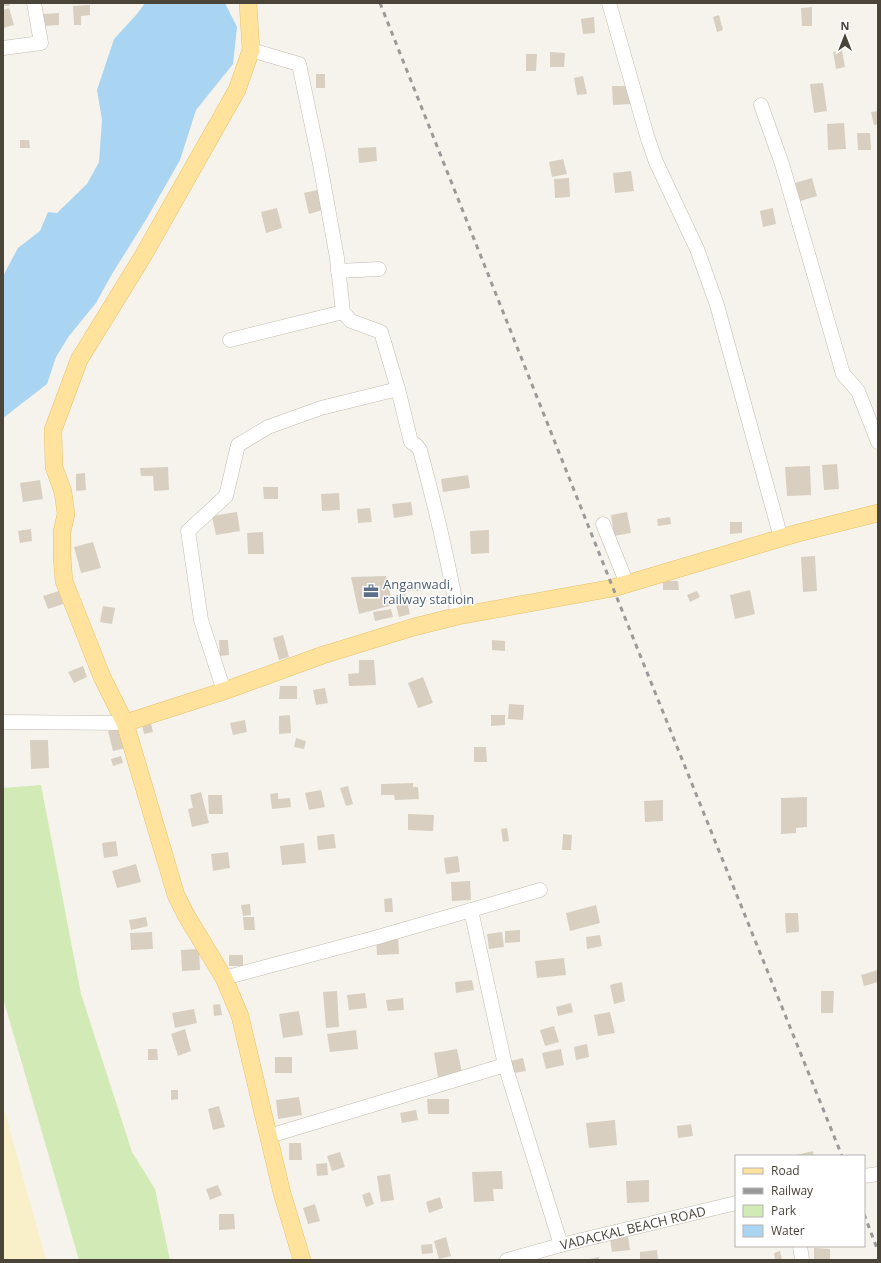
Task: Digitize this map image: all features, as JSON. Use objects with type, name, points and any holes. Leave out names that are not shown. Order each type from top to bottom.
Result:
[{"type":"main road","points":[[248,3],[251,50],[237,90],[200,158],[143,256],[79,360],[53,430],[54,467],[63,492],[66,514],[62,532],[64,581],[102,677],[125,723],[176,895],[186,915],[224,978],[240,1016],[282,1193],[302,1260]]},
{"type":"main road","points":[[125,723],[224,691],[323,655],[414,627],[458,616],[613,588],[781,538],[878,513]]},
{"type":"street","points":[[3,48],[41,43],[34,3]]},
{"type":"street","points":[[609,3],[647,136],[656,162],[697,249],[717,305],[781,538]]},
{"type":"street","points":[[251,50],[299,64],[320,164],[338,271],[343,312],[351,321],[381,332],[398,389],[411,442],[420,450],[433,498],[458,616]]},
{"type":"street","points":[[761,105],[782,164],[843,374],[858,391],[878,442]]},
{"type":"street","points":[[338,271],[379,269]]},
{"type":"street","points":[[230,340],[343,312]]},
{"type":"street","points":[[224,691],[202,620],[188,531],[226,496],[238,445],[268,427],[321,408],[398,389]]},
{"type":"street","points":[[603,524],[627,584]]},
{"type":"street","points":[[3,722],[125,723]]},
{"type":"street","points":[[224,978],[378,937],[540,890]]},
{"type":"street","points":[[471,910],[505,1065],[562,1245]]},
{"type":"street","points":[[269,1136],[505,1065]]},
{"type":"street","points":[[865,1176],[878,1174]]},
{"type":"street","name":"VADACKAL BEACH ROAD","points":[[507,1260],[562,1245],[735,1203]]},
{"type":"street","points":[[800,1247],[802,1260]]},
{"type":"green space","points":[[41,785],[81,994],[132,1152],[155,1189],[170,1260],[79,1260],[3,998],[3,788]]},
{"type":"sand","points":[[3,1106],[46,1260],[3,1260]]},
{"type":"water","points":[[145,3],[225,3],[237,27],[233,64],[196,110],[180,160],[96,303],[69,336],[56,357],[47,384],[3,418],[3,276],[18,248],[40,231],[48,212],[57,213],[87,184],[99,162],[102,120],[97,90],[114,39]]},
{"type":"building","points":[[3,3],[9,3],[10,6],[3,6]]},
{"type":"building","points":[[90,5],[90,15],[81,16],[81,25],[74,25],[73,6]]},
{"type":"building","points":[[812,7],[812,26],[802,26],[801,8]]},
{"type":"building","points":[[9,8],[14,25],[3,28],[3,10]]},
{"type":"building","points":[[59,13],[59,25],[43,26],[43,14]]},
{"type":"building","points":[[719,15],[723,30],[717,32],[713,17]]},
{"type":"building","points":[[594,17],[595,33],[583,34],[581,19]]},
{"type":"building","points":[[842,50],[845,67],[836,69],[833,52]]},
{"type":"building","points":[[550,52],[565,53],[564,67],[550,67]]},
{"type":"building","points":[[526,54],[537,54],[536,71],[526,71]]},
{"type":"building","points":[[316,74],[325,74],[325,88],[316,88]]},
{"type":"building","points":[[583,76],[587,94],[577,95],[574,78]]},
{"type":"building","points":[[823,83],[827,111],[814,113],[810,84]]},
{"type":"building","points":[[612,86],[630,86],[631,104],[613,105]]},
{"type":"building","points":[[878,111],[878,124],[874,125],[871,112]]},
{"type":"building","points":[[844,123],[846,149],[828,150],[827,124]]},
{"type":"building","points":[[857,133],[870,133],[871,150],[858,150]]},
{"type":"building","points":[[20,140],[29,140],[30,148],[20,148]]},
{"type":"building","points":[[376,147],[377,161],[359,163],[358,148]]},
{"type":"building","points":[[563,159],[567,174],[552,177],[549,162]]},
{"type":"building","points":[[631,171],[634,191],[615,193],[613,173]]},
{"type":"building","points":[[569,178],[570,197],[555,198],[554,179]]},
{"type":"building","points":[[812,178],[817,196],[800,201],[795,183]]},
{"type":"building","points":[[321,189],[326,209],[309,214],[304,193]]},
{"type":"building","points":[[277,208],[282,228],[266,233],[261,212]]},
{"type":"building","points":[[773,208],[776,224],[763,227],[760,211]]},
{"type":"building","points":[[837,464],[839,489],[824,490],[822,465]]},
{"type":"building","points":[[810,466],[811,495],[787,496],[785,467]]},
{"type":"building","points":[[168,467],[169,490],[154,491],[153,476],[141,476],[140,468]]},
{"type":"building","points":[[85,473],[86,490],[76,491],[76,474]]},
{"type":"building","points":[[468,475],[470,488],[443,492],[441,479]]},
{"type":"building","points":[[40,480],[43,499],[23,502],[20,483]]},
{"type":"building","points":[[263,487],[278,487],[278,499],[264,499]]},
{"type":"building","points":[[339,493],[340,510],[322,511],[321,494]]},
{"type":"building","points":[[411,502],[413,515],[394,518],[392,504]]},
{"type":"building","points":[[370,508],[372,522],[358,523],[357,509]]},
{"type":"building","points":[[237,512],[240,531],[216,535],[212,516]]},
{"type":"building","points":[[627,512],[631,533],[614,536],[611,515]]},
{"type":"building","points":[[670,517],[671,524],[658,526],[657,519]]},
{"type":"building","points":[[730,522],[742,522],[742,533],[730,534]]},
{"type":"building","points":[[31,529],[32,541],[20,543],[18,531]]},
{"type":"building","points":[[489,530],[489,553],[471,554],[470,531]]},
{"type":"building","points":[[263,532],[264,554],[248,554],[247,533]]},
{"type":"building","points":[[93,542],[101,568],[81,573],[74,547]]},
{"type":"building","points":[[815,556],[817,591],[803,592],[801,557]]},
{"type":"building","name":"Anganwadi, railway statioin","points":[[386,576],[393,605],[359,614],[351,577]]},
{"type":"building","points":[[663,581],[678,581],[679,590],[663,590]]},
{"type":"building","points":[[407,582],[421,582],[421,591],[407,591]]},
{"type":"building","points":[[750,590],[755,614],[735,619],[730,595]]},
{"type":"building","points":[[59,591],[63,604],[48,609],[43,596]]},
{"type":"building","points":[[697,591],[700,597],[690,602],[687,595]]},
{"type":"building","points":[[405,594],[410,614],[399,617],[394,597]]},
{"type":"building","points":[[103,606],[115,608],[112,624],[100,622]]},
{"type":"building","points":[[391,609],[393,617],[375,621],[373,612]]},
{"type":"building","points":[[283,635],[289,657],[279,660],[273,638]]},
{"type":"building","points":[[219,640],[228,640],[229,655],[220,656]]},
{"type":"building","points":[[492,640],[505,641],[505,651],[492,650]]},
{"type":"building","points":[[359,660],[374,660],[376,685],[349,686],[348,674],[359,673]]},
{"type":"building","points":[[83,666],[87,677],[74,683],[68,672]]},
{"type":"building","points":[[423,677],[433,703],[418,708],[408,683]]},
{"type":"building","points":[[280,686],[297,686],[297,699],[279,699]]},
{"type":"building","points":[[325,688],[328,703],[316,705],[313,690]]},
{"type":"building","points":[[509,704],[524,705],[523,720],[508,719]]},
{"type":"building","points":[[290,715],[291,733],[279,734],[279,716]]},
{"type":"building","points":[[491,715],[505,715],[505,725],[491,726]]},
{"type":"building","points":[[245,720],[247,732],[233,735],[230,723]]},
{"type":"building","points":[[151,723],[153,732],[144,734],[142,725]]},
{"type":"building","points":[[121,728],[126,748],[113,751],[108,731]]},
{"type":"building","points":[[296,738],[306,741],[304,749],[294,747]]},
{"type":"building","points":[[30,740],[48,740],[49,768],[31,769]]},
{"type":"building","points":[[474,747],[486,747],[487,762],[474,762]]},
{"type":"building","points":[[121,756],[123,763],[113,766],[111,759]]},
{"type":"building","points":[[413,783],[413,787],[418,787],[419,799],[395,800],[394,795],[381,795],[381,784]]},
{"type":"building","points":[[348,786],[353,804],[346,806],[340,788]]},
{"type":"building","points":[[321,790],[325,807],[309,810],[305,793]]},
{"type":"building","points":[[201,792],[209,823],[192,827],[188,809],[193,808],[190,795]]},
{"type":"building","points":[[278,793],[278,799],[290,798],[291,807],[272,809],[270,794]]},
{"type":"building","points":[[208,795],[222,795],[223,814],[209,814]]},
{"type":"building","points":[[807,797],[807,827],[796,828],[796,833],[781,834],[781,798]]},
{"type":"building","points":[[663,800],[663,821],[645,822],[644,801]]},
{"type":"building","points":[[408,814],[434,815],[433,831],[408,830]]},
{"type":"building","points":[[507,828],[509,841],[503,842],[501,829]]},
{"type":"building","points":[[334,834],[336,848],[318,850],[317,836]]},
{"type":"building","points":[[563,834],[572,835],[571,850],[562,850]]},
{"type":"building","points":[[116,841],[118,856],[104,858],[102,843]]},
{"type":"building","points":[[304,843],[306,863],[282,865],[280,846]]},
{"type":"building","points":[[228,852],[230,868],[213,871],[211,854]]},
{"type":"building","points":[[458,856],[460,872],[446,874],[444,858]]},
{"type":"building","points":[[136,864],[141,882],[117,888],[112,871]]},
{"type":"building","points":[[470,881],[471,900],[452,901],[451,882]]},
{"type":"building","points":[[392,898],[393,912],[385,912],[384,899]]},
{"type":"building","points":[[250,904],[251,915],[243,916],[241,905]]},
{"type":"building","points":[[596,905],[600,923],[570,931],[566,913]]},
{"type":"building","points":[[785,913],[798,913],[799,932],[786,933]]},
{"type":"building","points":[[146,917],[148,926],[131,930],[129,920]]},
{"type":"building","points":[[243,917],[254,917],[255,930],[244,930]]},
{"type":"building","points":[[520,930],[520,942],[505,943],[505,931]]},
{"type":"building","points":[[152,932],[153,949],[131,950],[130,933]]},
{"type":"building","points":[[502,932],[504,947],[489,949],[487,934]]},
{"type":"building","points":[[600,935],[602,946],[587,949],[586,937]]},
{"type":"building","points":[[398,936],[399,954],[377,955],[376,937]]},
{"type":"building","points":[[199,949],[200,970],[182,971],[181,950]]},
{"type":"building","points":[[229,955],[243,955],[243,966],[229,966]]},
{"type":"building","points":[[564,958],[566,975],[537,978],[535,961]]},
{"type":"building","points":[[878,970],[878,982],[864,986],[861,975]]},
{"type":"building","points":[[472,980],[474,990],[456,993],[455,982]]},
{"type":"building","points":[[622,982],[625,1001],[614,1004],[610,985]]},
{"type":"building","points":[[337,991],[339,1027],[326,1028],[323,992]]},
{"type":"building","points":[[821,991],[834,991],[833,1013],[821,1013]]},
{"type":"building","points":[[365,993],[367,1008],[349,1010],[347,995]]},
{"type":"building","points":[[403,998],[404,1010],[388,1011],[386,1000]]},
{"type":"building","points":[[571,1003],[573,1012],[558,1016],[556,1007]]},
{"type":"building","points":[[220,1004],[222,1015],[214,1016],[213,1005]]},
{"type":"building","points":[[194,1009],[197,1023],[175,1028],[172,1013]]},
{"type":"building","points":[[299,1011],[303,1035],[283,1038],[279,1014]]},
{"type":"building","points":[[610,1012],[615,1033],[598,1036],[594,1015]]},
{"type":"building","points":[[554,1026],[559,1042],[545,1046],[540,1030]]},
{"type":"building","points":[[185,1029],[191,1051],[178,1056],[171,1034]]},
{"type":"building","points":[[356,1030],[358,1049],[330,1052],[327,1034]]},
{"type":"building","points":[[587,1044],[589,1057],[576,1060],[574,1047]]},
{"type":"building","points":[[148,1049],[157,1049],[158,1060],[148,1060]]},
{"type":"building","points":[[457,1049],[462,1073],[438,1077],[434,1053]]},
{"type":"building","points":[[561,1049],[564,1065],[546,1069],[542,1053]]},
{"type":"building","points":[[275,1057],[292,1057],[292,1073],[275,1073]]},
{"type":"building","points":[[523,1058],[526,1071],[514,1073],[511,1061]]},
{"type":"building","points":[[171,1090],[178,1090],[178,1099],[171,1100]]},
{"type":"building","points":[[299,1097],[302,1115],[278,1119],[276,1100]]},
{"type":"building","points":[[427,1099],[449,1099],[449,1114],[428,1114]]},
{"type":"building","points":[[219,1106],[225,1127],[213,1130],[208,1109]]},
{"type":"building","points":[[416,1110],[418,1120],[402,1123],[400,1113]]},
{"type":"building","points":[[615,1120],[617,1145],[589,1148],[586,1123]]},
{"type":"building","points":[[691,1124],[693,1136],[678,1138],[677,1126]]},
{"type":"building","points":[[289,1143],[301,1143],[302,1160],[289,1160]]},
{"type":"building","points":[[813,1151],[814,1155],[796,1155]]},
{"type":"building","points":[[340,1152],[345,1167],[332,1171],[327,1156]]},
{"type":"building","points":[[327,1163],[328,1175],[317,1176],[316,1164]]},
{"type":"building","points":[[502,1171],[503,1189],[493,1189],[494,1201],[474,1202],[472,1172]]},
{"type":"building","points":[[390,1174],[394,1200],[381,1202],[377,1176]]},
{"type":"building","points":[[649,1180],[649,1202],[627,1203],[626,1181]]},
{"type":"building","points":[[218,1185],[222,1195],[210,1200],[206,1189]]},
{"type":"building","points":[[370,1192],[374,1204],[366,1207],[362,1195]]},
{"type":"building","points":[[440,1197],[443,1208],[429,1213],[426,1202]]},
{"type":"building","points":[[315,1204],[320,1221],[308,1224],[303,1208]]},
{"type":"building","points":[[219,1214],[234,1214],[235,1229],[219,1230]]},
{"type":"building","points":[[446,1237],[451,1256],[439,1259],[434,1241]]},
{"type":"building","points":[[628,1237],[630,1250],[612,1252],[610,1239]]},
{"type":"building","points":[[432,1244],[433,1253],[422,1254],[421,1245]]},
{"type":"building","points":[[814,1248],[830,1249],[830,1260],[814,1260]]},
{"type":"building","points":[[657,1250],[658,1260],[640,1260],[640,1252]]},
{"type":"building","points":[[780,1251],[782,1260],[775,1260],[774,1253]]},
{"type":"building","points":[[599,1257],[599,1260],[589,1260],[589,1259]]},
{"type":"railway","points":[[380,3],[613,588],[842,1155]]},
{"type":"railway","points":[[865,1217],[878,1251]]},
{"type":"place","name":"Anganwadi, railway statioin","points":[[371,591]]}]
